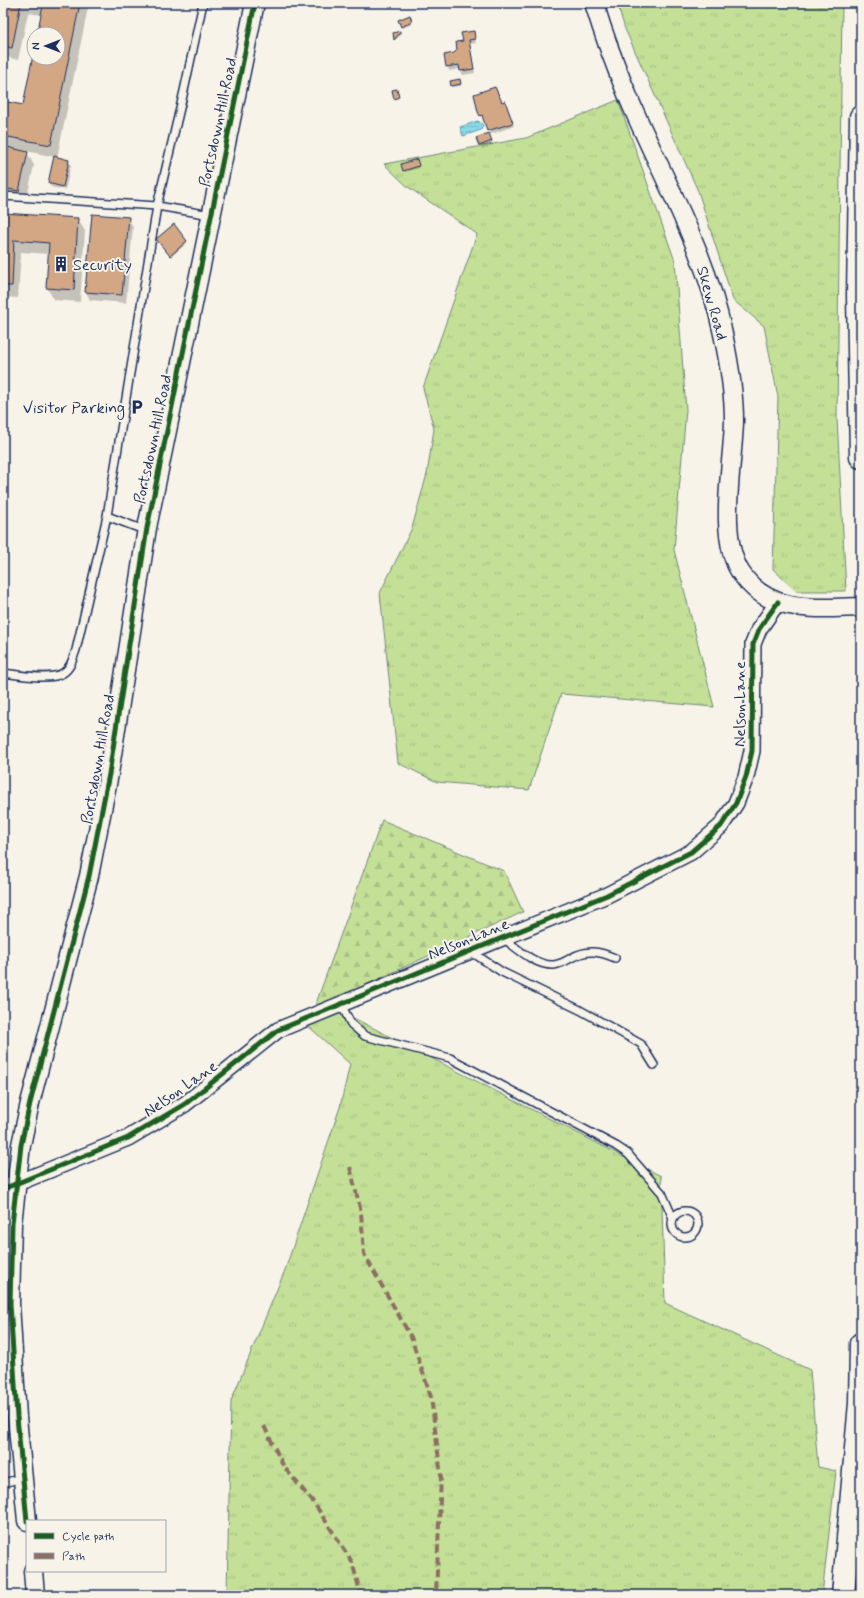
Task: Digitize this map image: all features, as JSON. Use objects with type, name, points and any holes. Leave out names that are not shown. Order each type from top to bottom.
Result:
[{"type":"highway","points":[[861,117],[858,295],[861,457]]},
{"type":"highway","points":[[843,1595],[860,1403],[861,1344]]},
{"type":"street","name":"Portsdown Hill Road","points":[[27,1520],[11,1342],[10,1304],[12,1224],[9,1188],[89,876],[109,774],[147,528],[255,3]]},
{"type":"street","name":"Skew Road","points":[[594,3],[629,99],[708,276],[723,334],[730,377],[734,420],[727,525],[731,552],[740,572],[756,591],[778,602],[796,607],[861,607]]},
{"type":"street","name":"Nelson Lane","points":[[9,1188],[128,1138],[186,1104],[278,1030],[607,895],[691,852],[721,826],[736,803],[746,777],[752,751],[752,644],[759,629],[778,602]]},
{"type":"street","points":[[33,1572],[35,1595]]},
{"type":"lane","points":[[3,673],[39,677],[63,673],[70,665],[76,650],[107,516],[157,206],[203,3]]},
{"type":"lane","points":[[3,196],[157,206],[211,215]]},
{"type":"lane","points":[[107,516],[136,527],[147,528]]},
{"type":"lane","points":[[503,938],[537,961],[547,964],[563,962],[573,956],[589,951],[600,952],[615,958]]},
{"type":"lane","points":[[470,951],[502,972],[580,1010],[641,1044],[654,1065]]},
{"type":"lane","points":[[341,1004],[351,1024],[365,1036],[450,1058],[616,1146],[628,1154],[662,1193],[673,1218]]},
{"type":"lane","points":[[3,1482],[22,1478]]},
{"type":"lane","points":[[3,1589],[4,1595]]},
{"type":"green space","points":[[617,3],[842,3],[837,418],[846,591],[796,591],[773,569],[778,397],[764,326],[733,300],[698,191],[625,29]]},
{"type":"green space","points":[[618,100],[675,261],[686,410],[674,550],[714,707],[561,694],[529,790],[437,782],[398,763],[380,593],[412,528],[427,474],[434,429],[423,388],[477,234],[408,187],[384,164],[526,138]]},
{"type":"green space","points":[[382,820],[504,871],[523,912],[314,1009]]},
{"type":"green space","points":[[340,1011],[661,1176],[665,1303],[810,1370],[818,1467],[836,1471],[822,1595],[227,1595],[231,1401],[285,1270],[340,1107],[350,1064],[306,1024]]},
{"type":"water","points":[[478,121],[483,125],[481,130],[463,136],[460,127]]},
{"type":"building","points":[[3,3],[21,3],[12,48],[3,46]]},
{"type":"building","points":[[32,3],[80,3],[51,145],[3,136],[3,101],[23,105],[31,66],[66,66],[66,26],[39,26],[43,5]]},
{"type":"building","points":[[410,15],[412,22],[401,27],[398,20]]},
{"type":"building","points":[[400,31],[400,33],[394,40],[393,33]]},
{"type":"building","points":[[474,31],[475,39],[469,40],[474,69],[460,71],[459,65],[446,67],[444,55],[454,53],[457,50],[456,42],[463,41],[461,33]]},
{"type":"building","points":[[460,79],[461,84],[451,86],[450,81]]},
{"type":"building","points":[[495,87],[502,102],[505,101],[513,123],[487,131],[482,115],[480,116],[478,112],[474,94]]},
{"type":"building","points":[[397,89],[399,97],[394,99],[392,90]]},
{"type":"building","points":[[489,133],[492,141],[479,146],[476,138]]},
{"type":"building","points":[[3,146],[28,152],[19,191],[3,188]]},
{"type":"building","points":[[54,156],[69,160],[63,187],[48,183]]},
{"type":"building","points":[[417,159],[419,166],[403,171],[401,164]]},
{"type":"building","name":"Security","points":[[3,213],[78,218],[74,290],[46,288],[49,243],[14,240],[12,286],[3,286]]},
{"type":"building","points":[[92,214],[129,217],[122,295],[85,292]]},
{"type":"building","points":[[174,224],[187,241],[170,256],[156,239]]},
{"type":"marked path","points":[[350,1167],[361,1212],[364,1254],[411,1337],[431,1397],[441,1476],[436,1595]]},
{"type":"marked path","points":[[264,1426],[284,1467],[314,1503],[352,1562],[361,1595]]},
{"type":"cycle path","points":[[27,1520],[17,1417],[10,1304],[12,1224],[21,1145],[30,1103],[89,876],[109,774],[147,528],[255,3]]},
{"type":"cycle path","points":[[3,1189],[128,1138],[185,1104],[278,1030],[607,895],[691,852],[721,826],[736,803],[746,777],[752,751],[753,644],[759,629],[778,602]]},
{"type":"place","name":"Security","points":[[61,264]]},
{"type":"place","name":"Visitor Parking","points":[[137,407]]}]
